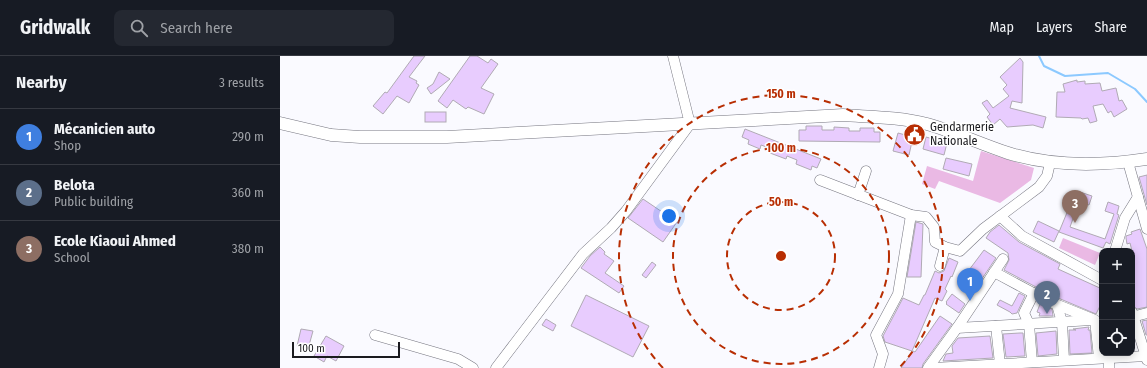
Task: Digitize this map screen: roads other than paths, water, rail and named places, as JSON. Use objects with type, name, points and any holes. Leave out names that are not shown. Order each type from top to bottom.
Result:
[{"type":"main road","points":[[280,123],[331,135],[360,137],[446,137],[842,115],[892,118],[927,124],[1009,153],[1050,163],[1078,164],[1128,162],[1147,158]]},
{"type":"street","points":[[496,368],[583,254],[611,228],[626,211],[690,124],[673,56]]},
{"type":"street","points":[[1128,162],[1147,229]]},
{"type":"street","points":[[820,180],[911,215],[926,217],[934,227],[935,242],[945,247],[960,251],[983,229],[1040,187],[1047,176],[1050,163]]},
{"type":"street","points":[[858,195],[866,171]]},
{"type":"street","points":[[1116,248],[1125,218],[1138,197]]},
{"type":"street","points":[[879,368],[883,354],[876,335],[898,294],[911,215]]},
{"type":"street","points":[[1000,216],[1022,236],[1099,278]]},
{"type":"street","points":[[940,266],[945,247]]},
{"type":"street","points":[[928,368],[957,328],[1003,259]]},
{"type":"street","points":[[994,272],[1057,305],[1098,320]]},
{"type":"street","points":[[1032,362],[1029,324],[1024,313],[1034,293]]},
{"type":"street","points":[[1057,305],[1062,322],[1064,360]]},
{"type":"street","points":[[1135,315],[1147,313]]},
{"type":"street","points":[[957,328],[1098,320]]},
{"type":"street","points":[[1098,320],[1106,361]]},
{"type":"street","points":[[933,368],[978,367],[1000,364],[1011,366],[1032,362],[1044,365],[1064,360],[1076,364],[1106,361],[1146,353],[1134,320]]},
{"type":"street","points":[[996,326],[1000,364]]},
{"type":"street","points":[[375,335],[458,359],[474,368]]},
{"type":"waterway","points":[[1039,56],[1044,66],[1065,76],[1108,73],[1135,89],[1147,102]]},
{"type":"place","name":"Gendarmerie Nationale","points":[[914,134]]},
{"type":"place","name":"Ecole Kiaoui Ahmed","points":[[1075,223]]},
{"type":"place","name":"Mécanicien auto","points":[[970,301]]},
{"type":"place","name":"Belota","points":[[1047,314]]}]
